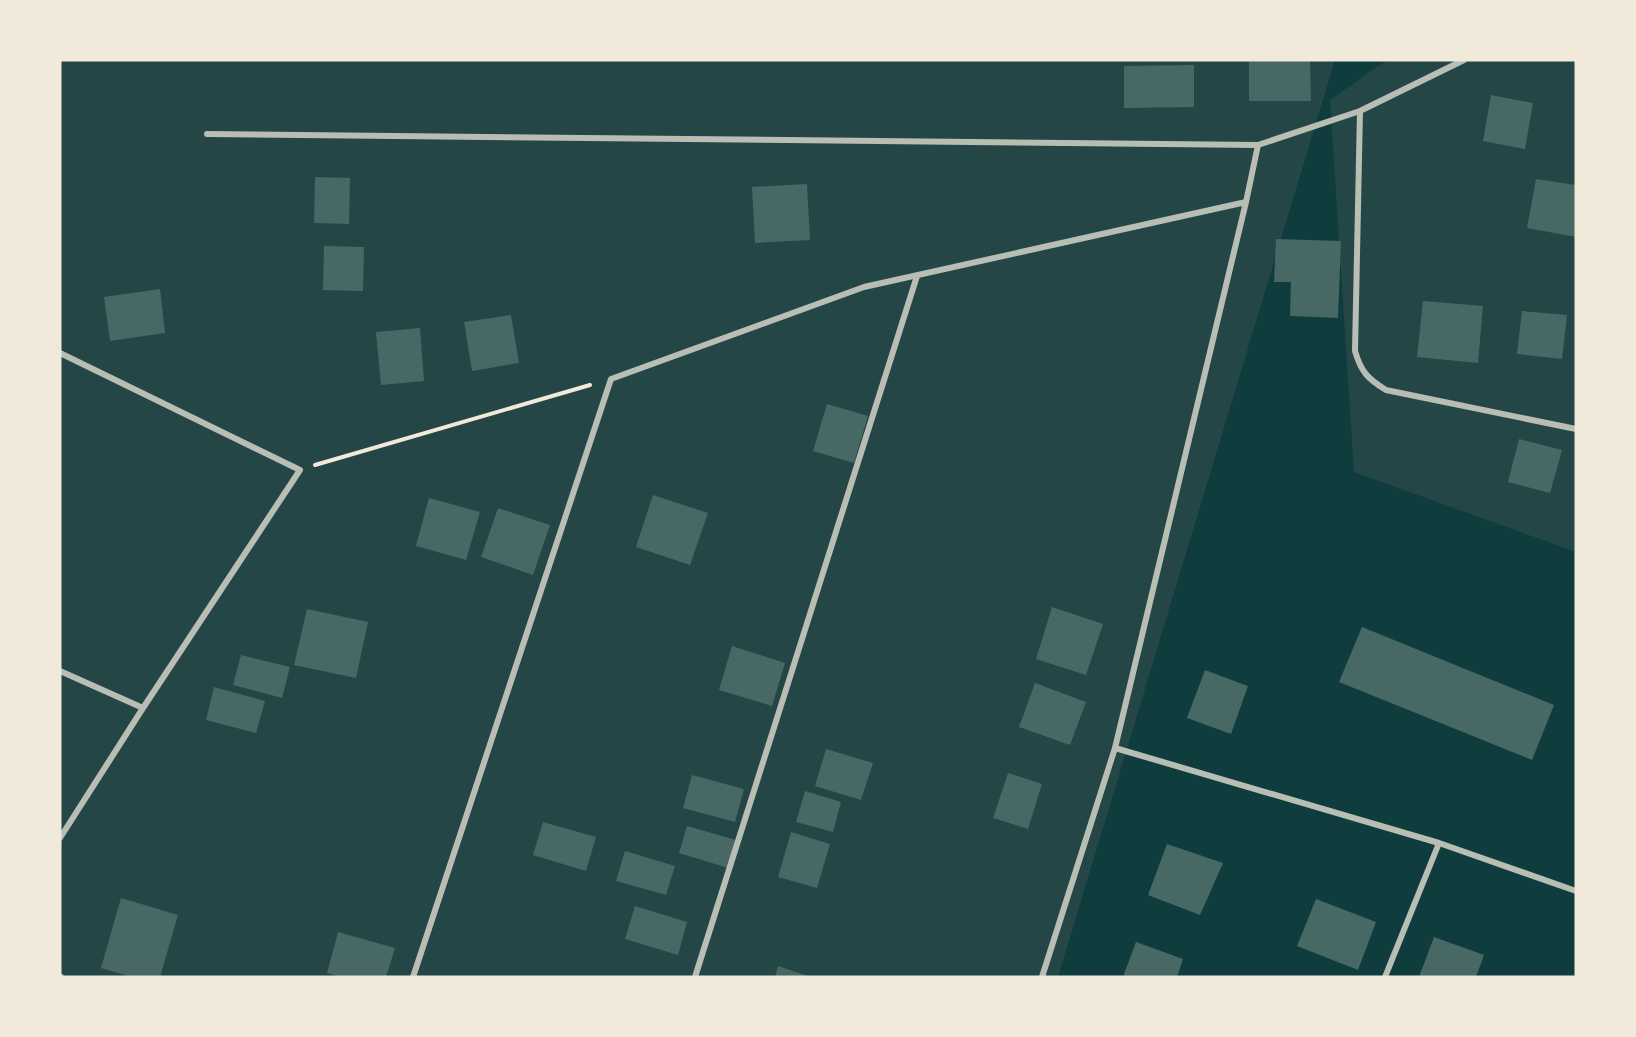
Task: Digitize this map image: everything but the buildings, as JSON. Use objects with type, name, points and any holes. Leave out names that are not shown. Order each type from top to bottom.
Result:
[{"type":"street","points":[[207,134],[1258,145],[1360,111],[1464,60]]},
{"type":"street","points":[[1360,111],[1355,351],[1360,367],[1371,380],[1386,390],[1576,429]]},
{"type":"street","points":[[1042,977],[1115,748],[1258,145]]},
{"type":"street","points":[[413,977],[611,379],[864,287],[1246,202]]},
{"type":"street","points":[[695,977],[917,276]]},
{"type":"street","points":[[60,353],[300,470],[60,838]]},
{"type":"street","points":[[60,671],[143,708]]},
{"type":"street","points":[[1115,748],[1438,843],[1576,891]]},
{"type":"street","points":[[1385,977],[1438,843]]},
{"type":"path","points":[[300,470],[611,379]]},
{"type":"shaded area","points":[[60,60],[1335,60],[1058,977],[60,977]]},
{"type":"shaded area","points":[[1387,60],[1576,60],[1576,552],[1354,472],[1330,100]]}]
